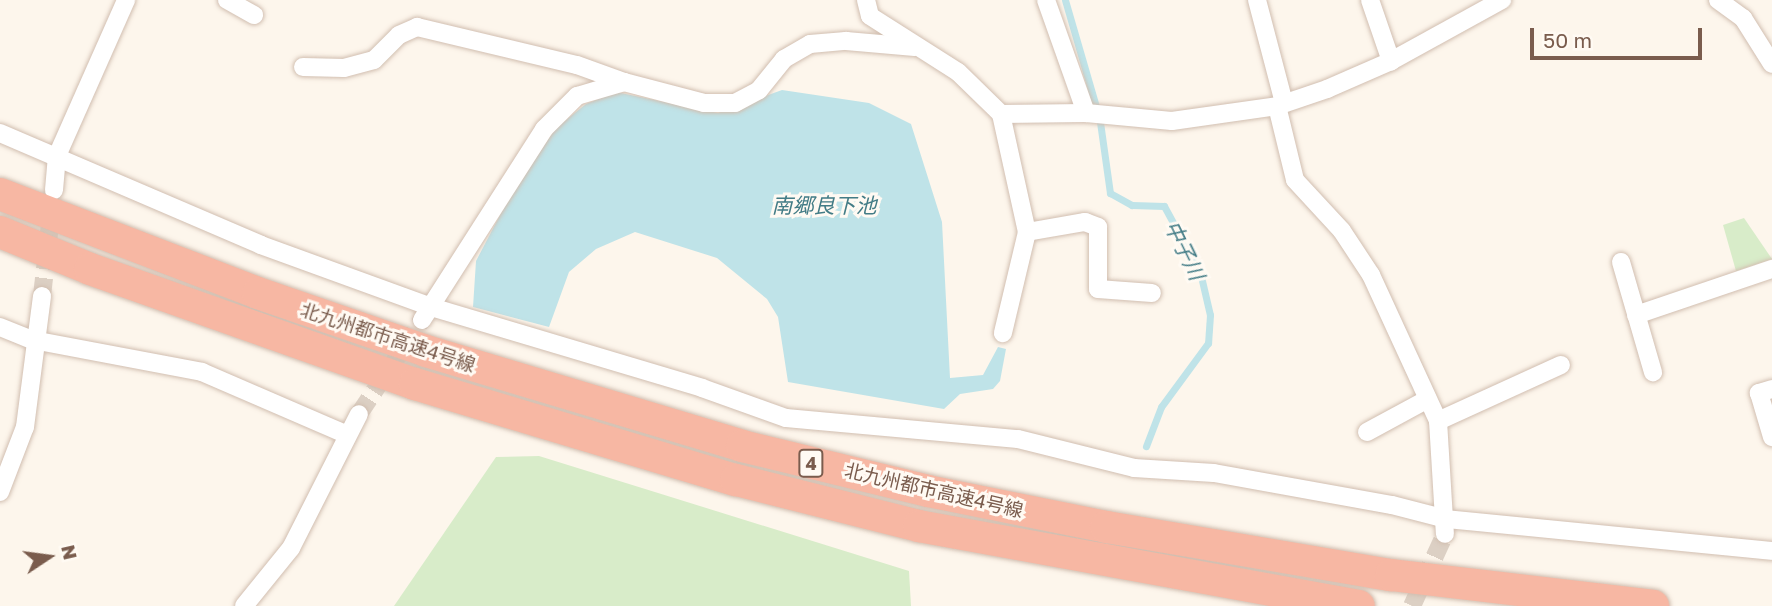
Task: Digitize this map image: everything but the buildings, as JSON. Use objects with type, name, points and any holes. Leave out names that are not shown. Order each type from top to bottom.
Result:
[{"type":"highway","name":"北九州都市高速4号線","points":[[0,194],[258,293],[426,351],[769,452],[928,491],[1106,527],[1391,575],[1653,606]]},
{"type":"highway","name":"北九州都市高速4号線","points":[[0,232],[90,269],[415,384],[736,480],[919,526],[1359,606]]},
{"type":"street","points":[[54,190],[57,156],[126,0]]},
{"type":"street","points":[[227,0],[254,15]]},
{"type":"street","points":[[866,0],[870,16],[958,72],[1002,114],[1027,232],[1003,333]]},
{"type":"street","points":[[1046,0],[1086,113]]},
{"type":"street","points":[[1257,0],[1295,180],[1342,231],[1371,275],[1438,421],[1446,527]]},
{"type":"street","points":[[1370,0],[1391,61]]},
{"type":"street","points":[[1002,114],[1086,113],[1172,121],[1280,105],[1391,61],[1502,0]]},
{"type":"street","points":[[1718,0],[1743,18],[1772,64]]},
{"type":"street","points":[[303,67],[344,68],[374,60],[399,34],[417,27],[577,65],[624,82],[704,103],[735,103],[759,90],[784,59],[810,44],[846,41],[922,48]]},
{"type":"street","points":[[427,314],[544,129],[577,96],[624,82]]},
{"type":"street","points":[[0,133],[427,314],[702,388],[786,418],[1018,439],[1134,468],[1214,473],[1392,505],[1446,527],[1772,551]]},
{"type":"street","points":[[1027,232],[1085,222],[1098,227],[1098,289],[1152,293]]},
{"type":"street","points":[[1621,262],[1653,372]]},
{"type":"street","points":[[1636,315],[1772,268]]},
{"type":"street","points":[[0,492],[25,428],[33,340],[42,296]]},
{"type":"street","points":[[0,327],[33,340],[202,372],[345,434]]},
{"type":"street","points":[[1438,421],[1561,365]]},
{"type":"street","points":[[1772,389],[1759,393],[1772,437]]},
{"type":"street","points":[[1367,432],[1428,399]]},
{"type":"street","points":[[244,606],[291,548],[345,434],[359,414]]},
{"type":"green space","points":[[1744,218],[1772,259],[1736,271],[1723,225]]},
{"type":"green space","points":[[539,456],[909,571],[911,606],[394,606],[496,457]]},
{"type":"water","name":"南郷良下池","points":[[782,90],[869,103],[911,124],[942,222],[950,378],[983,375],[998,347],[1006,349],[1000,381],[993,389],[960,394],[944,409],[788,382],[778,317],[767,299],[717,258],[635,232],[596,249],[569,272],[549,327],[473,307],[476,261],[511,194],[556,128],[586,104],[616,92],[718,113]]},
{"type":"waterway","name":"中子川","points":[[1065,0],[1096,107]]},
{"type":"waterway","name":"中子川","points":[[1100,122],[1110,193],[1132,205],[1164,206],[1200,272],[1210,315],[1208,343],[1161,407],[1146,446]]},
{"type":"tunnel","points":[[42,296],[52,207]]},
{"type":"tunnel","points":[[359,414],[422,320]]},
{"type":"tunnel","points":[[1412,606],[1445,534]]}]
